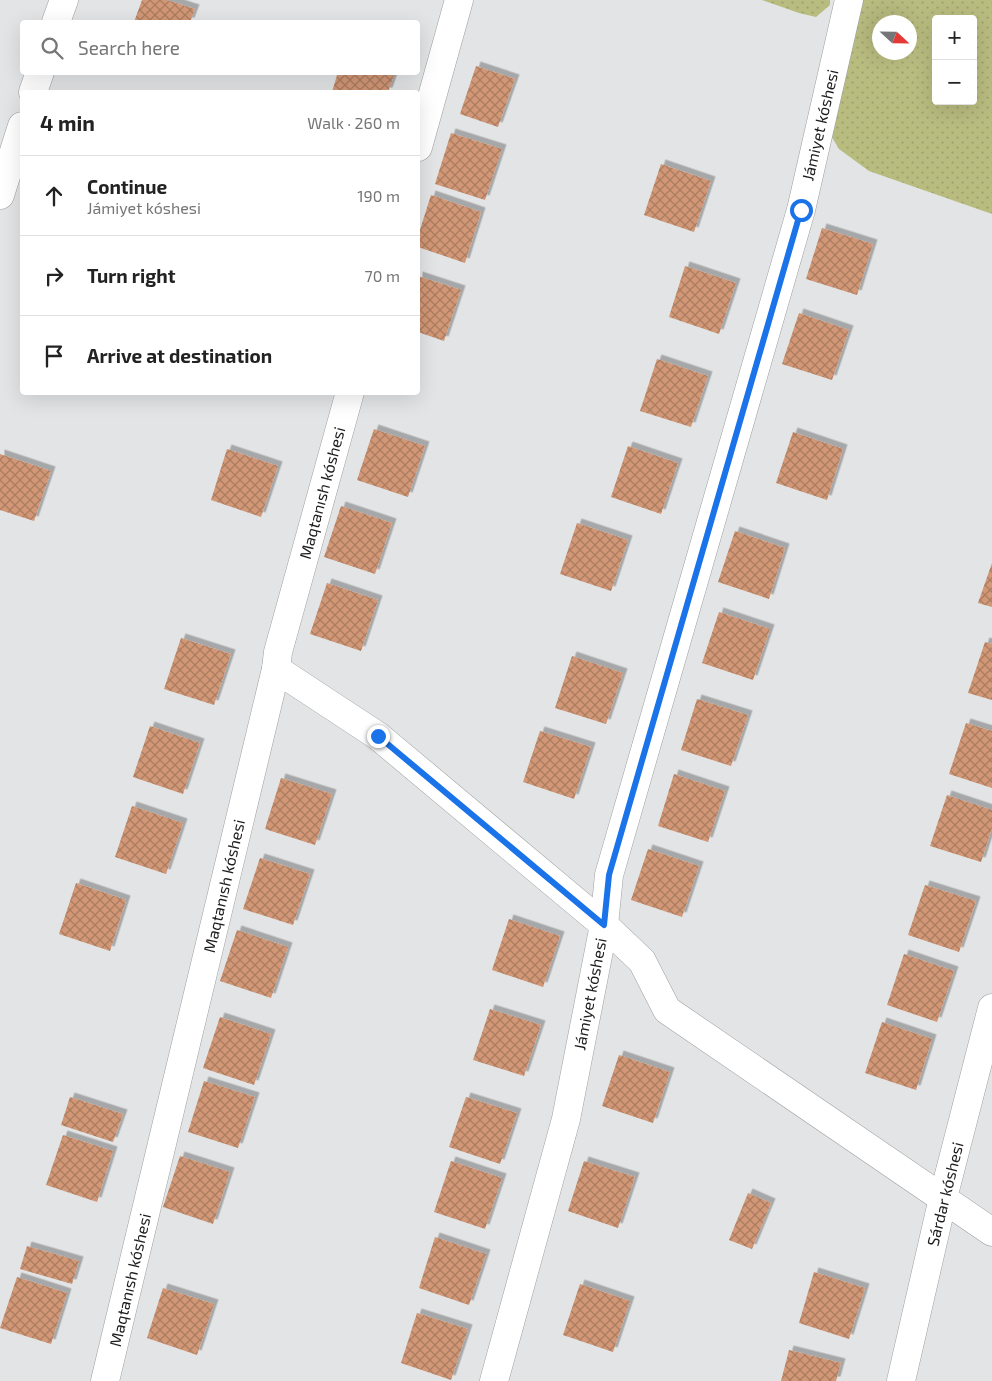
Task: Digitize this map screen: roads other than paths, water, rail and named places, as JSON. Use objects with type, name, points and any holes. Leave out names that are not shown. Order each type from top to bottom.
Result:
[{"type":"street","points":[[57,20],[64,0]]},
{"type":"street","points":[[420,140],[459,0]]},
{"type":"street","name":"Jámiyet kóshesi","points":[[494,1381],[566,1119],[604,925],[609,875],[801,210],[849,0]]},
{"type":"street","points":[[35,90],[39,75]]},
{"type":"street","points":[[0,195],[20,132]]},
{"type":"street","name":"Maqtanısh kóshesi","points":[[105,1381],[276,669],[278,652],[349,395]]},
{"type":"street","points":[[276,669],[378,736],[604,925],[642,961],[667,1010],[992,1232]]},
{"type":"street","name":"Sárdar kóshesi","points":[[901,1381],[943,1198],[992,1008]]}]
